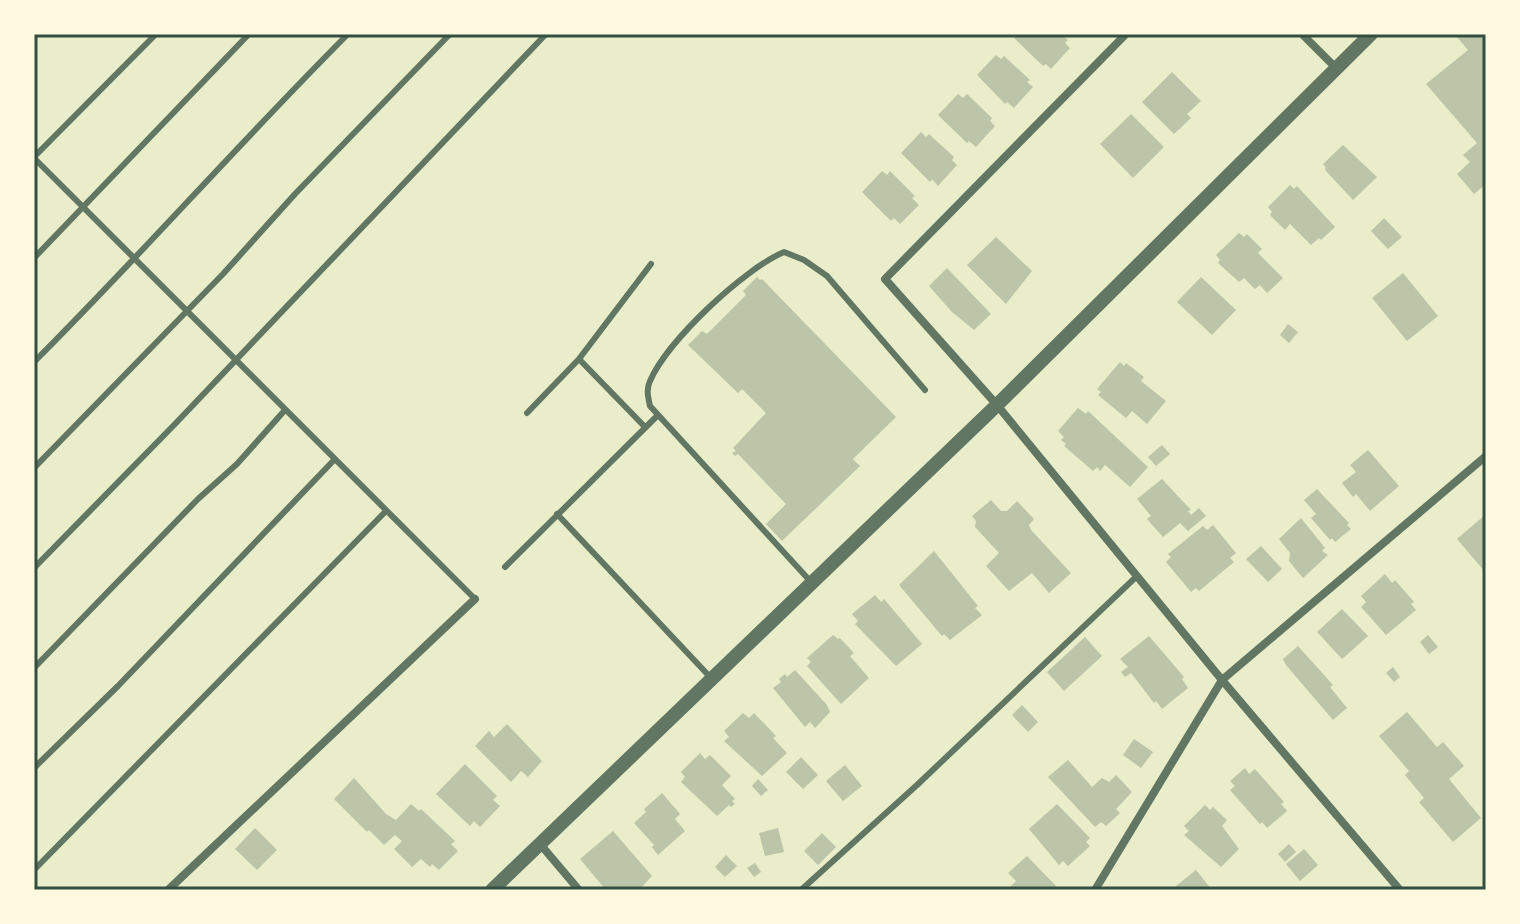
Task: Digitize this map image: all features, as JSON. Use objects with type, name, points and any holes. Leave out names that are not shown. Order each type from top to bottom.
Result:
[{"type":"street","points":[[1126,34],[885,279],[997,405],[1222,680],[1400,890]]},
{"type":"street","points":[[1302,34],[1337,69]]},
{"type":"street","points":[[492,890],[997,405],[1371,34]]},
{"type":"street","points":[[1095,890],[1222,680],[1486,456]]},
{"type":"street","points":[[168,890],[475,599]]},
{"type":"street","points":[[540,844],[579,890]]},
{"type":"lane","points":[[156,34],[34,158],[475,599]]},
{"type":"lane","points":[[34,258],[249,34]]},
{"type":"lane","points":[[34,362],[348,34]]},
{"type":"lane","points":[[34,468],[450,34]]},
{"type":"lane","points":[[34,568],[236,361],[546,34]]},
{"type":"lane","points":[[812,583],[650,406],[647,392],[650,381],[682,334],[764,260],[784,252],[804,260],[827,276],[925,390]]},
{"type":"lane","points":[[527,413],[579,359],[651,264]]},
{"type":"lane","points":[[579,359],[645,427]]},
{"type":"lane","points":[[34,668],[198,499],[237,464],[285,410]]},
{"type":"lane","points":[[505,567],[658,415]]},
{"type":"lane","points":[[34,768],[118,686],[334,460]]},
{"type":"lane","points":[[34,870],[386,511]]},
{"type":"lane","points":[[557,514],[712,679]]},
{"type":"lane","points":[[801,890],[917,785],[1137,576]]},
{"type":"building","points":[[1017,34],[1061,34],[1068,40],[1065,43],[1070,48],[1051,69],[1046,64],[1043,66],[1014,38]]},
{"type":"building","points":[[1461,34],[1486,34],[1486,184],[1474,194],[1457,174],[1470,162],[1463,155],[1477,143],[1426,84],[1468,50],[1457,37]]},
{"type":"building","points":[[996,55],[1001,59],[1004,56],[1030,80],[1027,82],[1033,87],[1014,108],[1007,102],[1005,104],[977,75]]},
{"type":"building","points":[[1172,72],[1201,101],[1187,114],[1191,118],[1174,134],[1142,102]]},
{"type":"building","points":[[958,94],[963,98],[967,94],[992,118],[990,121],[995,126],[976,147],[969,141],[967,143],[938,115]]},
{"type":"building","points":[[1131,114],[1164,147],[1133,178],[1100,144]]},
{"type":"building","points":[[921,132],[926,137],[929,134],[954,157],[952,160],[957,165],[938,186],[901,153]]},
{"type":"building","points":[[1343,145],[1377,177],[1353,200],[1323,164]]},
{"type":"building","points":[[882,171],[887,175],[890,171],[915,196],[912,198],[919,205],[900,224],[894,218],[891,221],[862,192]]},
{"type":"building","points":[[1290,185],[1294,189],[1297,186],[1335,227],[1311,245],[1290,224],[1285,230],[1270,215],[1272,212],[1268,207]]},
{"type":"building","points":[[1384,218],[1402,237],[1388,249],[1371,231]]},
{"type":"building","points":[[1239,233],[1244,237],[1247,234],[1262,249],[1258,253],[1283,278],[1267,293],[1260,285],[1255,289],[1244,278],[1239,282],[1218,263],[1220,260],[1216,255]]},
{"type":"building","points":[[996,237],[1032,271],[1006,304],[967,265]]},
{"type":"building","points":[[947,268],[991,314],[974,330],[952,312],[929,286]]},
{"type":"building","points":[[1403,273],[1438,316],[1407,341],[1372,298]]},
{"type":"building","points":[[757,277],[896,417],[853,459],[860,466],[782,541],[766,524],[786,504],[738,454],[735,456],[732,453],[736,451],[733,448],[766,413],[742,389],[738,393],[688,345],[702,331],[707,334],[746,295],[743,291]]},
{"type":"building","points":[[1201,277],[1236,310],[1212,335],[1177,302]]},
{"type":"building","points":[[1288,324],[1298,332],[1289,343],[1280,335]]},
{"type":"building","points":[[1120,362],[1144,377],[1141,381],[1166,401],[1147,424],[1132,411],[1126,418],[1098,395],[1101,392],[1097,389]]},
{"type":"building","points":[[1078,408],[1086,414],[1088,411],[1148,467],[1130,487],[1105,465],[1100,471],[1097,467],[1093,471],[1064,446],[1066,444],[1061,440],[1064,437],[1058,431]]},
{"type":"building","points":[[1162,445],[1170,454],[1156,466],[1148,457]]},
{"type":"building","points":[[1368,450],[1399,486],[1370,511],[1342,483],[1356,472],[1350,465]]},
{"type":"building","points":[[1162,479],[1191,510],[1188,511],[1191,515],[1199,508],[1206,516],[1188,531],[1180,523],[1163,537],[1147,519],[1151,516],[1137,499]]},
{"type":"building","points":[[1317,489],[1349,523],[1347,525],[1351,529],[1335,542],[1311,518],[1316,514],[1304,500]]},
{"type":"building","points":[[991,500],[1001,511],[1007,511],[1017,501],[1034,519],[1029,525],[1031,530],[1071,573],[1049,593],[1032,573],[1009,591],[986,566],[999,553],[975,527],[976,521],[972,516]]},
{"type":"building","points":[[1486,514],[1486,573],[1457,539]]},
{"type":"building","points":[[1301,518],[1325,548],[1322,551],[1328,555],[1303,578],[1289,561],[1290,553],[1279,539]]},
{"type":"building","points":[[1213,525],[1236,553],[1230,558],[1234,562],[1199,591],[1196,588],[1191,592],[1166,562],[1171,557],[1168,554],[1203,526],[1207,530]]},
{"type":"building","points":[[1261,546],[1282,569],[1268,582],[1246,559]]},
{"type":"building","points":[[934,551],[982,615],[950,640],[944,634],[942,636],[899,585]]},
{"type":"building","points":[[1385,574],[1392,583],[1395,580],[1414,602],[1411,604],[1416,610],[1386,635],[1361,607],[1366,602],[1361,596]]},
{"type":"building","points":[[875,595],[881,602],[884,599],[922,644],[896,666],[855,624],[858,621],[852,614]]},
{"type":"building","points":[[1342,609],[1368,636],[1342,659],[1317,632]]},
{"type":"building","points":[[833,635],[854,653],[850,656],[869,678],[841,704],[807,666],[811,662],[807,658]]},
{"type":"building","points":[[1428,635],[1438,647],[1429,654],[1420,642]]},
{"type":"building","points":[[1149,636],[1184,677],[1182,679],[1188,688],[1162,709],[1131,673],[1125,677],[1121,672],[1128,667],[1120,659]]},
{"type":"building","points":[[1085,637],[1102,656],[1064,691],[1047,672]]},
{"type":"building","points":[[1298,646],[1333,685],[1330,687],[1347,708],[1333,720],[1283,659]]},
{"type":"building","points":[[1393,667],[1400,677],[1394,682],[1386,673]]},
{"type":"building","points":[[795,670],[830,712],[815,728],[810,722],[805,727],[773,688],[785,674],[787,677]]},
{"type":"building","points":[[1022,705],[1038,722],[1028,732],[1012,715]]},
{"type":"building","points":[[1407,712],[1437,747],[1443,742],[1464,766],[1449,779],[1481,818],[1453,842],[1419,802],[1424,798],[1405,775],[1409,771],[1379,736]]},
{"type":"building","points":[[743,713],[749,718],[754,713],[787,753],[762,776],[724,741],[729,737],[724,731]]},
{"type":"building","points":[[507,724],[542,761],[528,777],[521,771],[511,782],[475,746],[489,731],[494,737]]},
{"type":"building","points":[[1134,739],[1153,752],[1141,768],[1123,755]]},
{"type":"building","points":[[700,753],[705,759],[710,755],[731,776],[722,785],[735,799],[732,801],[735,804],[729,805],[717,816],[681,782],[685,777],[681,772]]},
{"type":"building","points":[[801,757],[818,775],[803,789],[786,772]]},
{"type":"building","points":[[1068,760],[1092,787],[1102,778],[1109,782],[1116,775],[1132,792],[1116,809],[1120,813],[1106,826],[1101,822],[1095,827],[1048,777]]},
{"type":"building","points":[[465,764],[497,796],[493,800],[500,806],[480,827],[474,821],[470,826],[436,794]]},
{"type":"building","points":[[845,765],[862,786],[843,801],[826,781]]},
{"type":"building","points":[[1245,768],[1249,774],[1255,769],[1284,802],[1281,804],[1287,811],[1267,828],[1230,790],[1235,786],[1230,781]]},
{"type":"building","points":[[354,778],[386,814],[396,820],[411,804],[419,811],[421,809],[455,841],[451,844],[458,851],[439,870],[421,859],[412,867],[394,849],[402,841],[395,835],[384,845],[334,799]]},
{"type":"building","points":[[758,779],[768,790],[761,796],[752,786]]},
{"type":"building","points":[[662,793],[680,814],[675,819],[685,831],[658,855],[652,847],[654,845],[634,823]]},
{"type":"building","points":[[1057,804],[1090,838],[1086,842],[1090,846],[1068,866],[1063,861],[1059,865],[1029,829]]},
{"type":"building","points":[[1205,805],[1210,810],[1213,807],[1227,820],[1222,826],[1239,849],[1221,867],[1184,835],[1189,831],[1184,826]]},
{"type":"building","points":[[255,828],[277,850],[257,870],[235,849]]},
{"type":"building","points":[[778,828],[784,852],[765,856],[759,833]]},
{"type":"building","points":[[613,831],[652,876],[639,890],[606,890],[580,859]]},
{"type":"building","points":[[822,833],[836,847],[818,865],[804,851]]},
{"type":"building","points":[[1289,844],[1296,852],[1285,862],[1278,854]]},
{"type":"building","points":[[1304,849],[1318,865],[1300,881],[1286,864]]},
{"type":"building","points":[[726,855],[737,866],[725,877],[715,867]]},
{"type":"building","points":[[1027,856],[1056,886],[1053,890],[1007,890],[1016,881],[1008,873]]},
{"type":"building","points":[[755,863],[761,872],[754,877],[747,868]]},
{"type":"building","points":[[1196,870],[1212,890],[1171,890]]}]
